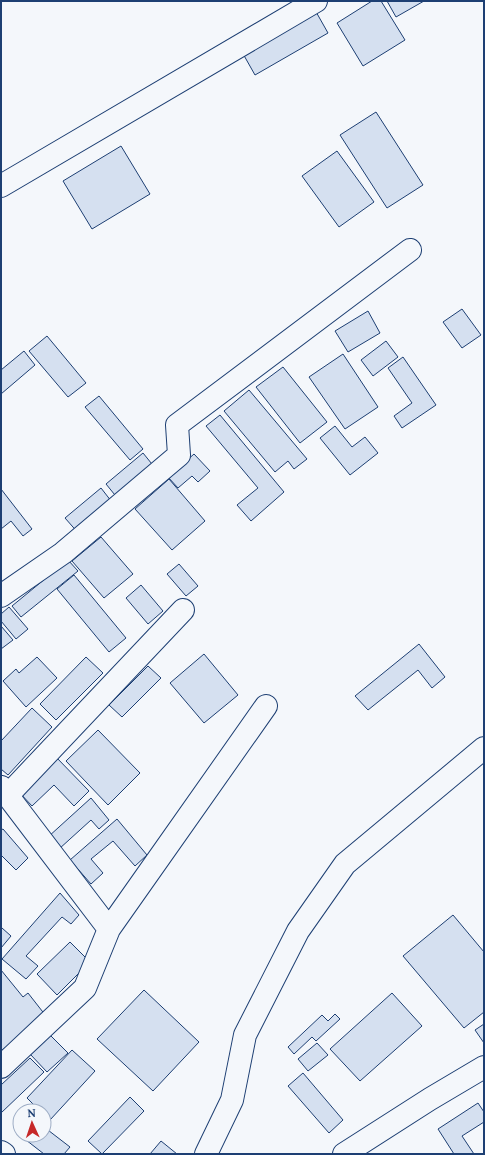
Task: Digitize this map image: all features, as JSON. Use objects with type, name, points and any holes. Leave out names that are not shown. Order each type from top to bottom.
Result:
[{"type":"street","points":[[1,186],[316,1]]},
{"type":"street","points":[[1,596],[63,553],[179,455],[177,425],[410,250]]},
{"type":"street","points":[[109,929],[4,791],[183,610]]},
{"type":"street","points":[[1,1067],[85,988],[109,929],[266,706]]},
{"type":"street","points":[[206,1154],[232,1100],[245,1035],[298,931],[345,864],[484,748]]},
{"type":"street","points":[[344,1154],[430,1099],[484,1067]]},
{"type":"building","points":[[372,1],[381,1],[405,40],[363,66],[337,23]]},
{"type":"building","points":[[387,1],[424,1],[396,17]]},
{"type":"building","points":[[315,10],[328,33],[255,75],[242,52]]},
{"type":"building","points":[[376,112],[423,185],[387,208],[340,135]]},
{"type":"building","points":[[121,146],[150,194],[92,229],[63,181]]},
{"type":"building","points":[[337,151],[374,202],[339,227],[302,176]]},
{"type":"building","points":[[462,309],[481,335],[462,348],[443,322]]},
{"type":"building","points":[[368,311],[380,333],[348,352],[335,331]]},
{"type":"building","points":[[47,336],[86,383],[68,397],[29,351]]},
{"type":"building","points":[[386,341],[398,357],[373,376],[361,360]]},
{"type":"building","points":[[24,351],[35,365],[1,394],[1,370]]},
{"type":"building","points":[[343,354],[378,407],[345,429],[309,377]]},
{"type":"building","points":[[403,357],[436,405],[402,428],[394,416],[412,403],[388,368]]},
{"type":"building","points":[[283,367],[327,422],[300,443],[256,387]]},
{"type":"building","points":[[249,390],[307,459],[294,469],[288,461],[275,472],[224,411]]},
{"type":"building","points":[[99,396],[143,449],[130,460],[85,407]]},
{"type":"building","points":[[220,415],[284,492],[251,521],[237,505],[258,488],[206,426]]},
{"type":"building","points":[[335,426],[352,447],[365,437],[378,453],[350,475],[320,438]]},
{"type":"building","points":[[143,453],[156,469],[119,500],[106,484]]},
{"type":"building","points":[[194,454],[210,471],[198,482],[192,476],[178,488],[168,477]]},
{"type":"building","points":[[169,479],[205,521],[172,550],[135,509]]},
{"type":"building","points":[[101,488],[115,506],[80,535],[65,518]]},
{"type":"building","points":[[1,489],[32,529],[23,536],[11,521],[1,529]]},
{"type":"building","points":[[101,537],[133,574],[104,598],[72,561]]},
{"type":"building","points":[[68,560],[78,571],[21,617],[12,606]]},
{"type":"building","points":[[179,564],[198,586],[186,596],[167,574]]},
{"type":"building","points":[[74,575],[126,638],[109,652],[57,589]]},
{"type":"building","points":[[141,585],[163,611],[148,624],[126,598]]},
{"type":"building","points":[[9,607],[28,629],[16,639],[1,621],[1,614]]},
{"type":"building","points":[[1,626],[13,640],[1,649]]},
{"type":"building","points":[[419,644],[445,677],[432,688],[418,670],[368,710],[355,696]]},
{"type":"building","points":[[204,654],[238,695],[204,723],[170,683]]},
{"type":"building","points":[[37,657],[57,678],[26,707],[3,681],[16,669],[19,673]]},
{"type":"building","points":[[86,657],[103,673],[56,720],[40,704]]},
{"type":"building","points":[[148,666],[161,678],[122,717],[109,705]]},
{"type":"building","points":[[32,708],[52,727],[8,775],[1,769],[1,741]]},
{"type":"building","points":[[98,730],[140,773],[108,805],[66,761]]},
{"type":"building","points":[[55,756],[89,791],[74,806],[54,785],[32,806],[18,791]]},
{"type":"building","points":[[91,798],[109,820],[99,829],[91,820],[59,849],[48,837]]},
{"type":"building","points":[[117,819],[147,855],[135,866],[113,841],[91,859],[103,873],[91,884],[70,860]]},
{"type":"building","points":[[3,829],[28,858],[16,870],[2,856],[1,858],[1,830]]},
{"type":"building","points":[[60,893],[79,915],[71,924],[62,917],[26,956],[38,966],[26,979],[2,959]]},
{"type":"building","points":[[453,915],[484,952],[484,1012],[464,1028],[403,956]]},
{"type":"building","points":[[2,928],[11,936],[1,948],[1,929]]},
{"type":"building","points":[[70,942],[90,962],[57,995],[37,974]]},
{"type":"building","points":[[1,970],[23,997],[28,993],[46,1016],[1,1051]]},
{"type":"building","points":[[144,990],[199,1042],[153,1091],[97,1039]]},
{"type":"building","points":[[392,993],[422,1026],[360,1081],[330,1049]]},
{"type":"building","points":[[335,1014],[340,1019],[316,1041],[312,1037],[294,1054],[288,1047],[322,1015],[328,1021]]},
{"type":"building","points":[[484,1024],[484,1043],[475,1030]]},
{"type":"building","points":[[50,1035],[68,1053],[47,1072],[30,1054]]},
{"type":"building","points":[[317,1043],[328,1055],[308,1071],[298,1059]]},
{"type":"building","points":[[72,1050],[95,1071],[52,1118],[52,1103],[32,1103],[27,1098]]},
{"type":"building","points":[[30,1058],[44,1072],[1,1113],[1,1085]]},
{"type":"building","points":[[303,1073],[343,1120],[329,1133],[288,1086]]},
{"type":"building","points":[[130,1097],[144,1111],[102,1154],[88,1141]]},
{"type":"building","points":[[478,1103],[484,1112],[484,1122],[462,1136],[474,1154],[454,1154],[438,1129]]},
{"type":"building","points":[[52,1133],[70,1147],[64,1154],[44,1154],[30,1143],[52,1143]]},
{"type":"building","points":[[161,1141],[177,1154],[150,1154]]}]
